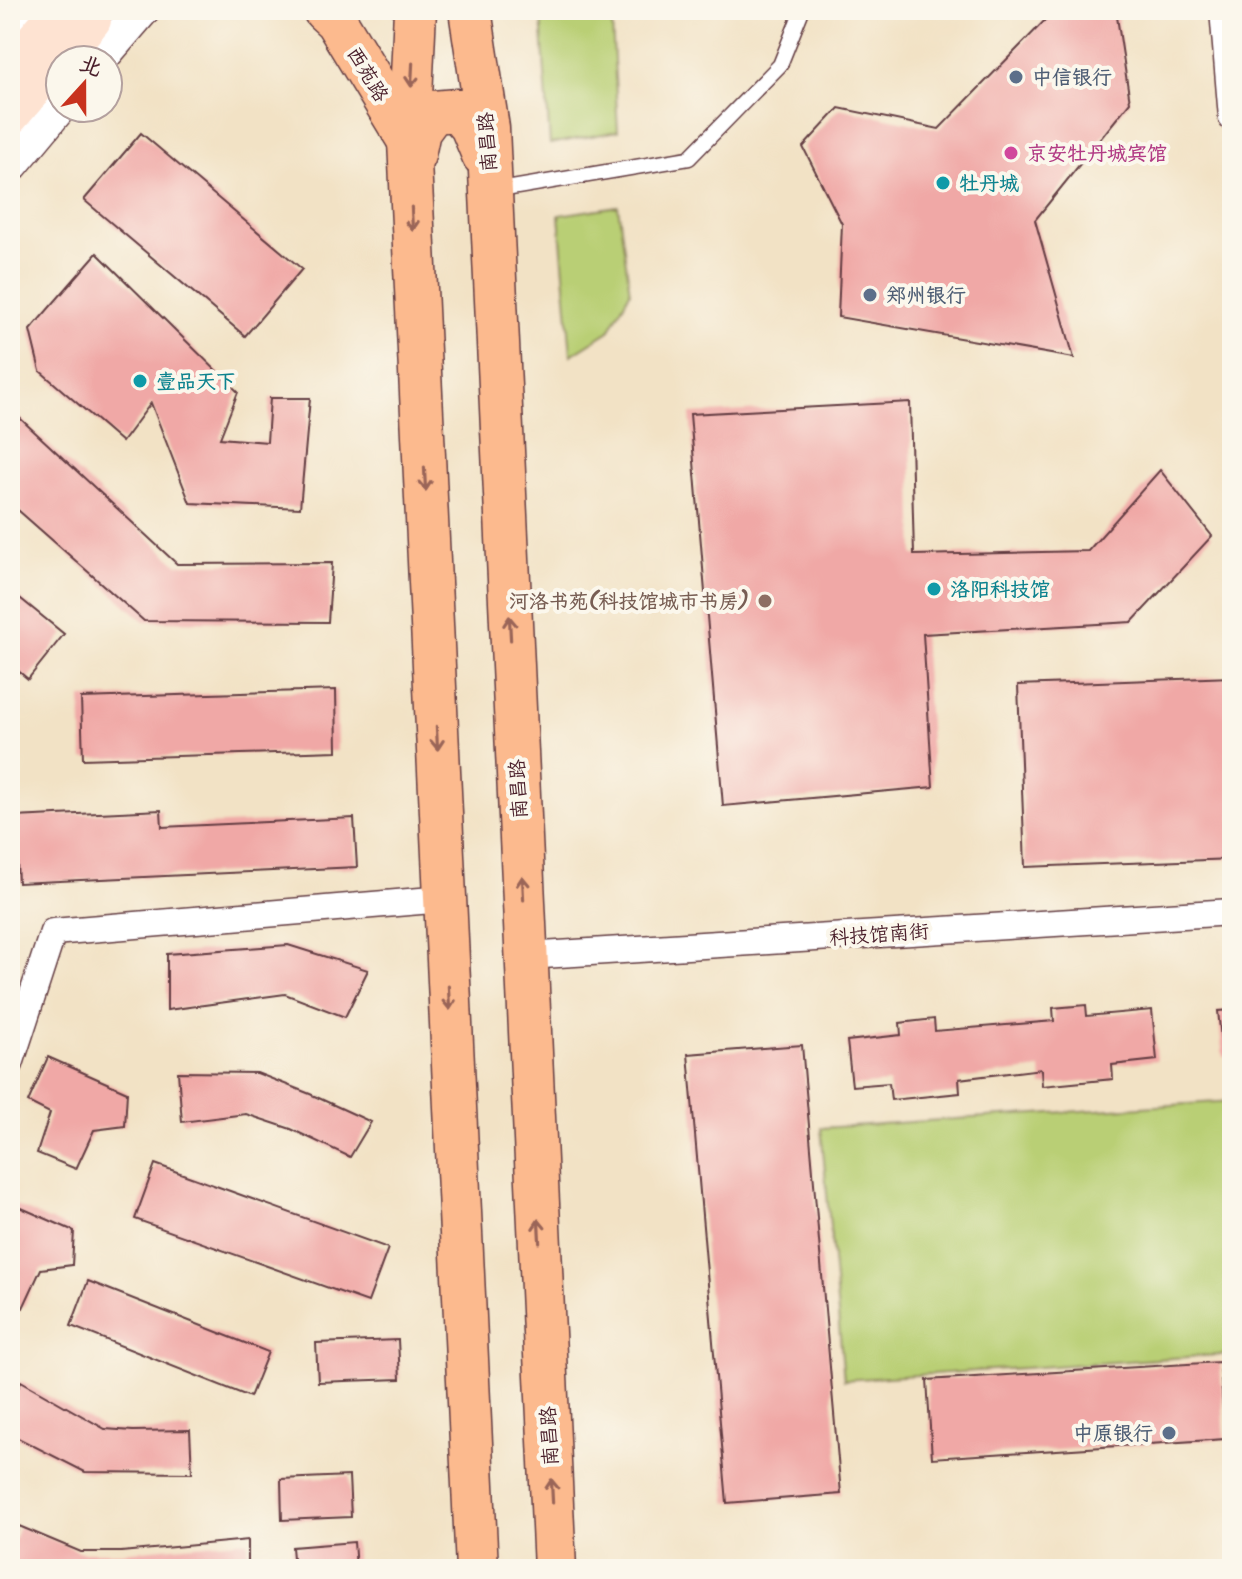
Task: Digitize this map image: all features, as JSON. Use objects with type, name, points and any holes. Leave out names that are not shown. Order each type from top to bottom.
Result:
[{"type":"main road","name":"西苑路","points":[[324,10],[336,21],[410,158]]},
{"type":"main road","points":[[415,10],[410,158],[477,1569]]},
{"type":"main road","name":"南昌路","points":[[470,10],[488,128],[555,1569]]},
{"type":"main road","points":[[488,128],[501,10]]},
{"type":"main road","points":[[10,69],[76,15]]},
{"type":"main road","points":[[10,116],[76,15]]},
{"type":"main road","points":[[410,158],[419,131],[433,112],[457,110],[471,126],[489,181]]},
{"type":"street","points":[[10,19],[18,10]]},
{"type":"street","points":[[113,44],[142,10]]},
{"type":"street","points":[[1223,10],[1232,118]]},
{"type":"street","points":[[10,166],[45,124]]},
{"type":"street","points":[[10,1064],[53,932],[444,899]]},
{"type":"street","name":"科技馆南街","points":[[526,956],[1232,912]]},
{"type":"lane","points":[[489,181],[689,158],[780,65],[802,10]]},
{"type":"green space","points":[[546,10],[623,10],[612,24],[618,131],[550,144],[541,17]]},
{"type":"green space","points":[[618,206],[630,292],[609,331],[571,355],[559,215]]},
{"type":"green space","points":[[1232,1101],[1232,1354],[844,1380],[821,1128]]},
{"type":"building","name":"牡丹城","points":[[1055,10],[1116,10],[1130,102],[1035,220],[1074,358],[838,317],[842,224],[803,147],[839,108],[939,129]]},
{"type":"building","points":[[141,133],[302,269],[245,336],[84,200]]},
{"type":"building","name":"壹品天下","points":[[97,253],[238,392],[220,438],[267,442],[270,398],[310,398],[300,508],[190,503],[151,403],[122,442],[40,371],[30,330]]},
{"type":"building","name":"洛阳科技馆","points":[[910,402],[914,555],[1088,551],[1160,470],[1212,536],[1132,622],[923,634],[933,787],[723,806],[690,414]]},
{"type":"building","points":[[10,409],[177,564],[332,563],[328,622],[144,621],[10,503]]},
{"type":"building","points":[[10,590],[64,634],[28,679],[10,664]]},
{"type":"building","points":[[1232,677],[1232,859],[1025,867],[1018,685]]},
{"type":"building","points":[[336,690],[337,751],[83,759],[81,698]]},
{"type":"building","points":[[161,810],[162,827],[354,818],[357,867],[18,883],[15,817]]},
{"type":"building","points":[[288,945],[368,970],[345,1017],[285,994],[167,1010],[167,954]]},
{"type":"building","points":[[1086,1005],[1087,1016],[1152,1010],[1157,1060],[1112,1065],[1113,1079],[1042,1086],[1041,1069],[959,1079],[960,1093],[891,1100],[889,1083],[852,1086],[847,1041],[901,1035],[900,1023],[934,1019],[935,1031],[1054,1021],[1053,1008]]},
{"type":"building","points":[[1232,1010],[1232,1056],[1223,1057],[1218,1011]]},
{"type":"building","points":[[802,1045],[841,1494],[727,1503],[688,1054]]},
{"type":"building","points":[[48,1057],[127,1092],[125,1126],[94,1130],[76,1169],[37,1153],[50,1113],[28,1102]]},
{"type":"building","points":[[178,1072],[257,1073],[371,1122],[350,1157],[291,1129],[246,1114],[182,1122]]},
{"type":"building","points":[[155,1164],[388,1248],[368,1302],[135,1219]]},
{"type":"building","points":[[10,1203],[74,1231],[72,1265],[41,1269],[23,1308],[10,1302]]},
{"type":"building","points":[[88,1281],[268,1352],[250,1397],[71,1326]]},
{"type":"building","points":[[398,1340],[400,1379],[318,1382],[316,1343]]},
{"type":"building","points":[[1220,1362],[1225,1439],[932,1458],[927,1380]]},
{"type":"building","points":[[21,1381],[105,1429],[190,1430],[192,1473],[85,1472],[10,1434],[10,1407]]},
{"type":"building","points":[[349,1476],[351,1517],[282,1520],[281,1479]]},
{"type":"building","points":[[19,1526],[81,1552],[121,1552],[248,1540],[248,1569],[10,1569],[10,1551]]},
{"type":"building","points":[[354,1542],[356,1569],[294,1569],[292,1547]]},
{"type":"place","name":"中信银行","points":[[1016,77]]},
{"type":"place","name":"京安牡丹城宾馆","points":[[1011,153]]},
{"type":"place","name":"牡丹城","points":[[943,183]]},
{"type":"place","name":"郑州银行","points":[[870,295]]},
{"type":"place","name":"壹品天下","points":[[140,381]]},
{"type":"place","name":"洛阳科技馆","points":[[934,589]]},
{"type":"place","name":"河洛书苑(科技馆城市书房)","points":[[765,601]]},
{"type":"place","name":"中原银行","points":[[1169,1433]]}]
